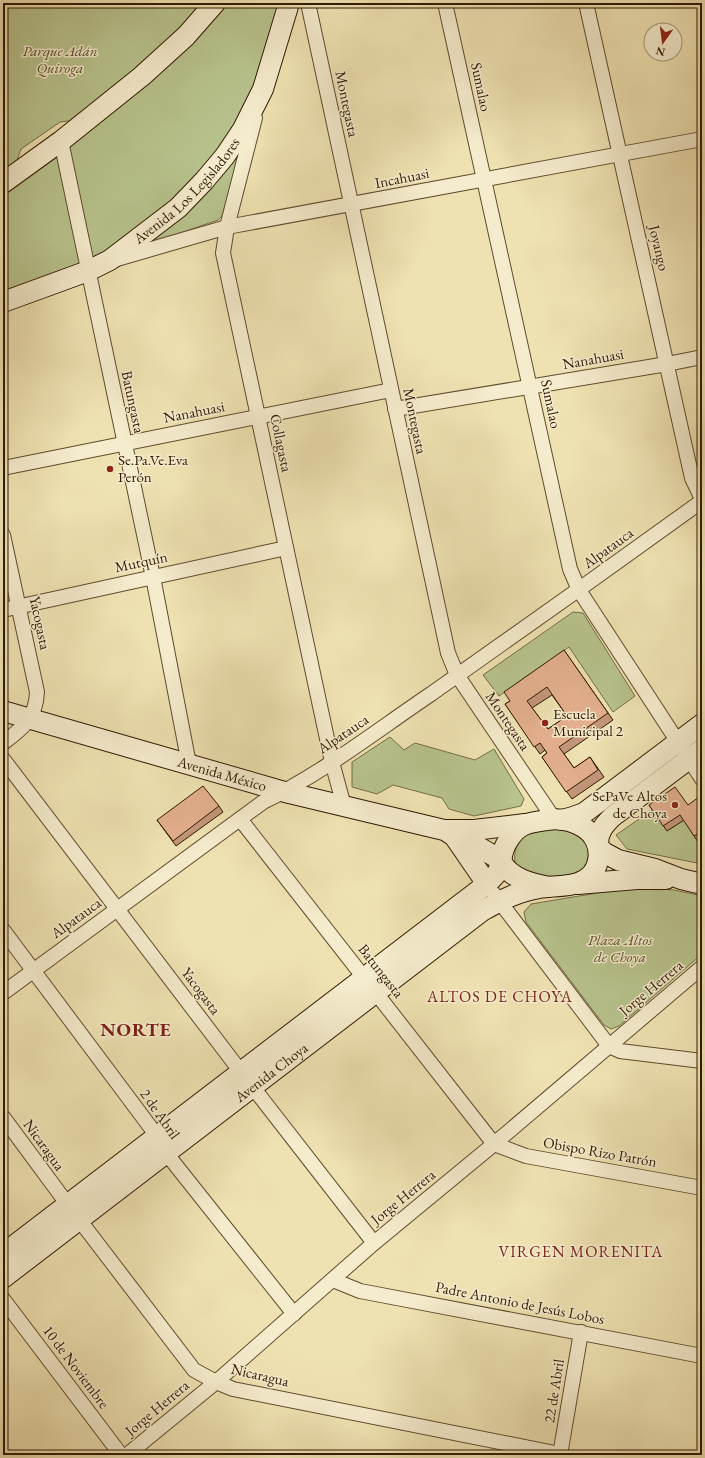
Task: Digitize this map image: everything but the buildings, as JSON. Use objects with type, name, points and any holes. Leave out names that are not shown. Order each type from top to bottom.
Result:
[{"type":"main road","points":[[3,183],[61,141],[142,76],[186,36],[215,3]]},
{"type":"main road","name":"Avenida Los Legisladores","points":[[3,302],[88,271],[110,260],[178,208],[204,181],[243,129],[263,89],[289,3]]},
{"type":"main road","name":"Avenida México","points":[[3,711],[285,792],[449,832],[479,847],[502,862]]},
{"type":"main road","points":[[681,879],[637,879],[550,887],[534,884],[521,879],[510,872],[502,862],[504,849],[512,835],[520,827],[525,824],[573,818],[584,813],[702,724]]},
{"type":"main road","points":[[578,884],[587,878],[594,869],[599,855],[599,834],[602,828],[612,817],[696,754]]},
{"type":"main road","points":[[558,819],[574,823],[592,834],[598,845],[610,856],[618,860],[655,869],[681,879],[702,884]]},
{"type":"main road","name":"Avenida México","points":[[449,832],[525,824]]},
{"type":"main road","points":[[449,832],[487,884]]},
{"type":"main road","name":"Avenida Choya","points":[[3,1278],[73,1212],[370,985],[487,884],[497,873],[502,862]]},
{"type":"main road","name":"Avenida Choya","points":[[370,985],[482,911],[500,901],[528,890],[550,887]]},
{"type":"main road","name":"Avenida Choya","points":[[3,1254],[73,1212]]},
{"type":"street","name":"Montegasta","points":[[308,3],[448,653],[457,675],[558,819]]},
{"type":"street","name":"Sumalao","points":[[445,3],[570,569],[579,590],[678,742],[696,754],[702,779]]},
{"type":"street","name":"Joyango","points":[[586,3],[692,478],[702,500]]},
{"type":"street","name":"Collagasta","points":[[263,89],[227,227],[223,253],[332,762],[344,806]]},
{"type":"street","name":"Incahuasi","points":[[110,260],[227,227],[702,139]]},
{"type":"street","name":"Batungasta","points":[[61,141],[153,577],[189,764]]},
{"type":"street","name":"Nanahuasi","points":[[396,409],[702,357]]},
{"type":"street","name":"Nanahuasi","points":[[3,468],[391,390]]},
{"type":"street","name":"Alpatauca","points":[[3,994],[33,970],[263,802],[285,792],[332,762],[579,590],[702,500]]},
{"type":"street","name":"Yacogasta","points":[[3,535],[37,692],[37,699],[30,719]]},
{"type":"street","name":"Mutquín","points":[[3,610],[286,548]]},
{"type":"street","points":[[3,743],[14,735],[30,719]]},
{"type":"street","name":"Yacogasta","points":[[3,759],[374,1243]]},
{"type":"street","name":"Batungasta","points":[[240,819],[494,1144]]},
{"type":"street","points":[[487,884],[609,1046],[620,1051],[702,1061]]},
{"type":"street","name":"2 de Abril","points":[[3,930],[162,1144],[294,1314]]},
{"type":"street","name":"Jorge Herrera","points":[[127,1455],[216,1382],[374,1243],[494,1144],[702,967]]},
{"type":"street","name":"Nicaragua","points":[[3,1117],[73,1212],[194,1370],[216,1382],[233,1388],[560,1455]]},
{"type":"street","name":"Obispo Rizo Patrón","points":[[494,1144],[526,1156],[702,1188]]},
{"type":"street","name":"Padre Antonio de Jesús Lobos","points":[[333,1280],[360,1291],[702,1356]]},
{"type":"street","name":"10 de Noviembre","points":[[3,1299],[121,1455]]},
{"type":"street","name":"22 de Abril","points":[[560,1455],[581,1332]]},
{"type":"green space","name":"Parque Adán Quiroga","points":[[3,3],[204,3],[160,49],[76,120],[60,122],[21,149],[16,163],[3,172]]},
{"type":"green space","points":[[224,3],[282,3],[255,84],[235,126],[220,151],[175,200],[108,251],[76,268],[3,295],[3,192]]},
{"type":"green space","points":[[242,145],[222,216],[218,220],[143,246]]},
{"type":"green space","points":[[573,612],[583,613],[635,696],[613,712],[569,647],[499,696],[483,675]]},
{"type":"green space","points":[[390,737],[404,750],[415,743],[475,760],[494,749],[524,799],[521,806],[474,816],[449,809],[442,798],[393,785],[377,794],[352,787],[352,762]]},
{"type":"green space","points":[[652,810],[667,831],[684,820],[698,842],[702,840],[702,864],[627,849],[616,835]]},
{"type":"green space","points":[[550,826],[579,832],[593,854],[581,873],[542,881],[515,864],[516,848],[519,842],[528,834]]},
{"type":"green space","name":"Plaza Altos de Choya","points":[[644,888],[674,890],[702,896],[702,954],[619,1026],[611,1029],[604,1025],[526,922],[524,912],[531,904],[609,891]]},
{"type":"place","name":"Se.Pa.Ve.Eva Perón","points":[[110,469]]},
{"type":"place","name":"Escuela Municipal 2","points":[[545,723]]},
{"type":"place","name":"SePaVe Altos de Choya","points":[[675,805]]},
{"type":"district","name":"ALTOS DE CHOYA","points":[[500,996]]},
{"type":"district","name":"NORTE","points":[[136,1029]]},
{"type":"district","name":"VIRGEN MORENITA","points":[[581,1251]]}]
